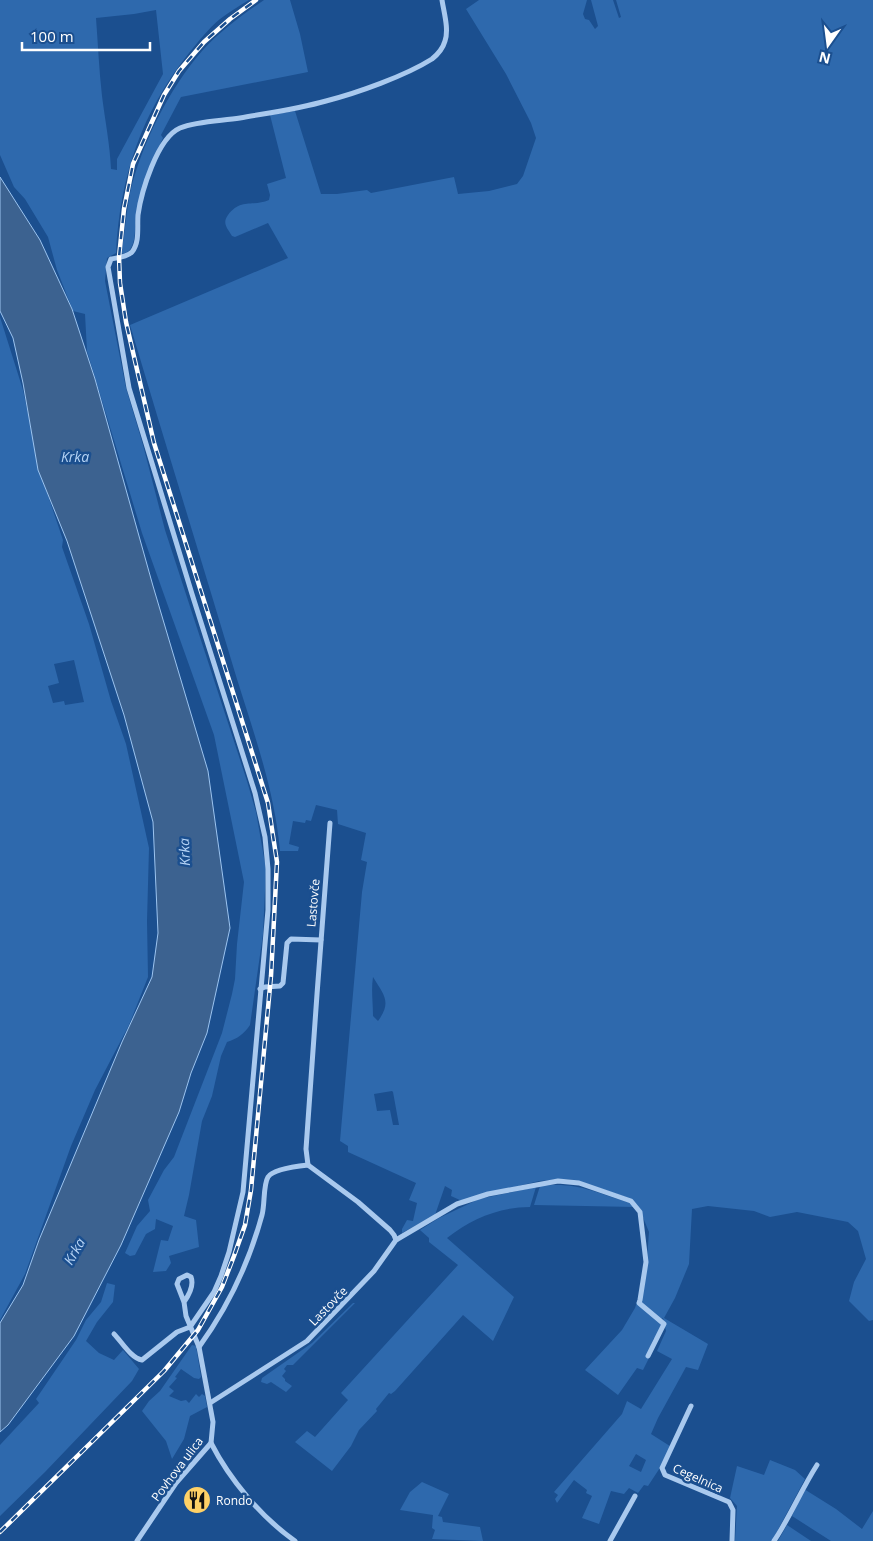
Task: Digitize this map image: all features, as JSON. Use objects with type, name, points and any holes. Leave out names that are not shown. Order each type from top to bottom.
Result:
[{"type":"street","points":[[114,1334],[137,1359],[142,1360],[177,1332],[190,1327],[214,1292],[229,1252],[242,1192],[268,910],[268,869],[265,837],[255,793],[129,388],[108,267],[110,260],[128,255],[134,248],[137,240],[138,214],[150,172],[158,152],[174,131],[209,122],[237,119],[325,102],[405,73],[432,59],[439,53],[445,42],[446,21],[442,0]]},
{"type":"street","name":"Lastovče","points":[[308,1164],[306,1149],[330,823]]},
{"type":"street","points":[[260,989],[280,986],[283,983],[287,942],[291,939],[320,940]]},
{"type":"street","points":[[199,1347],[236,1287],[263,1214],[268,1178],[272,1173],[308,1164],[358,1202],[390,1230],[396,1240],[457,1204],[488,1194],[538,1184],[558,1182],[579,1183],[631,1202],[640,1212],[646,1262],[638,1303],[664,1324],[648,1356]]},
{"type":"street","name":"Lastovče","points":[[210,1403],[308,1341],[374,1271],[396,1240]]},
{"type":"street","points":[[184,1302],[188,1296],[192,1280],[187,1275],[179,1279],[177,1284],[184,1302],[186,1316],[199,1347],[210,1403]]},
{"type":"street","name":"Povhova ulica","points":[[137,1541],[176,1483],[210,1443],[213,1422],[210,1403]]},
{"type":"street","name":"Cegelnica","points":[[691,1406],[662,1468],[665,1475],[729,1502],[733,1510],[732,1541]]},
{"type":"street","points":[[210,1443],[221,1464],[255,1505],[280,1530],[295,1541]]},
{"type":"street","points":[[774,1541],[790,1514],[802,1488],[817,1465]]},
{"type":"street","points":[[610,1541],[635,1496]]},
{"type":"shaded area","points":[[0,0],[249,0],[223,16],[208,31],[172,76],[158,99],[136,147],[128,172],[118,225],[116,253],[107,258],[105,281],[126,388],[165,530],[247,781],[256,812],[266,869],[263,934],[250,1025],[240,1036],[227,1042],[221,1056],[212,1096],[202,1121],[184,1216],[196,1220],[199,1247],[169,1256],[171,1263],[166,1271],[153,1272],[161,1240],[168,1241],[173,1226],[156,1219],[155,1229],[146,1234],[135,1255],[130,1256],[125,1253],[137,1226],[150,1211],[148,1200],[164,1170],[174,1157],[222,1033],[235,979],[244,882],[214,735],[142,533],[87,351],[85,314],[73,311],[57,270],[48,237],[25,199],[14,187],[0,155]],"holes":[[[156,10],[163,74],[117,159],[117,170],[111,169],[101,86],[96,18]]]},
{"type":"shaded area","points":[[264,0],[290,0],[308,72],[181,97],[161,135],[163,138],[145,182],[137,210],[133,244],[129,250],[121,254],[130,193],[141,156],[158,118],[178,82],[202,51],[216,37]]},
{"type":"shaded area","points":[[479,0],[587,0],[583,14],[585,19],[589,20],[595,29],[598,26],[591,0],[613,0],[619,18],[621,17],[616,0],[873,0],[873,1320],[869,1321],[849,1301],[854,1282],[866,1259],[858,1231],[848,1222],[797,1212],[770,1217],[754,1211],[708,1206],[692,1209],[689,1264],[675,1298],[664,1318],[708,1344],[698,1370],[686,1367],[651,1434],[673,1448],[648,1486],[644,1485],[638,1493],[629,1488],[624,1494],[611,1491],[599,1524],[582,1518],[592,1496],[586,1493],[587,1490],[574,1480],[557,1503],[555,1499],[558,1495],[554,1492],[622,1414],[627,1401],[641,1409],[672,1359],[657,1351],[666,1331],[663,1318],[660,1320],[662,1329],[658,1339],[654,1338],[651,1345],[655,1346],[643,1370],[637,1368],[618,1395],[585,1370],[622,1330],[635,1308],[646,1273],[649,1232],[642,1215],[635,1207],[534,1205],[540,1186],[553,1185],[565,1185],[595,1191],[627,1202],[629,1198],[575,1180],[559,1179],[539,1181],[462,1201],[451,1196],[452,1190],[445,1186],[435,1215],[402,1233],[407,1220],[413,1221],[417,1203],[409,1200],[416,1183],[348,1152],[348,1146],[340,1141],[362,892],[367,862],[361,860],[366,833],[338,824],[337,810],[316,805],[311,821],[306,820],[305,823],[293,821],[289,844],[299,847],[298,851],[280,851],[272,801],[260,752],[130,325],[288,258],[268,223],[235,237],[232,236],[225,223],[228,215],[238,206],[269,200],[270,195],[267,184],[286,178],[270,115],[295,111],[321,194],[367,190],[371,193],[454,177],[458,194],[489,191],[517,184],[523,176],[536,138],[531,123],[506,74],[466,9]],"holes":[[[373,977],[385,999],[385,1009],[378,1021],[373,1016]],[[393,1092],[399,1125],[393,1125],[390,1110],[377,1111],[374,1094]],[[636,1454],[646,1460],[641,1472],[629,1466]]]},
{"type":"shaded area","points":[[0,317],[23,390],[41,475],[63,540],[62,547],[89,624],[111,701],[126,744],[149,848],[148,977],[129,1025],[95,1090],[71,1146],[25,1274],[0,1320]],"holes":[[[74,660],[84,702],[65,705],[64,701],[53,703],[48,686],[59,683],[54,664]]]},
{"type":"shaded area","points":[[536,1187],[530,1207],[507,1209],[486,1215],[466,1225],[447,1238],[514,1297],[493,1341],[463,1315],[395,1391],[391,1394],[389,1393],[376,1409],[377,1411],[359,1430],[351,1446],[332,1471],[295,1442],[307,1431],[315,1437],[348,1400],[341,1393],[458,1265],[429,1242],[429,1238],[420,1230],[439,1218],[479,1199]]},
{"type":"shaded area","points":[[107,1283],[115,1285],[113,1302],[97,1322],[86,1341],[99,1353],[114,1360],[123,1350],[139,1369],[132,1381],[0,1516],[0,1445],[39,1403],[36,1399],[76,1340],[86,1320],[101,1302]]},
{"type":"shaded area","points":[[355,1303],[293,1365],[287,1365],[284,1369],[286,1371],[282,1376],[292,1386],[286,1392],[271,1382],[267,1384],[261,1382],[262,1378],[312,1343]]},
{"type":"shaded area","points":[[192,1345],[196,1346],[201,1377],[199,1379],[194,1378],[181,1369],[175,1377],[177,1378],[169,1387],[174,1391],[169,1396],[181,1401],[186,1400],[189,1403],[196,1394],[199,1397],[202,1394],[205,1396],[207,1407],[190,1416],[184,1439],[172,1459],[166,1441],[142,1411],[160,1391]]},
{"type":"shaded area","points":[[770,1460],[795,1470],[805,1479],[772,1541],[735,1541],[737,1506],[730,1498],[737,1466],[764,1475]]},
{"type":"shaded area","points":[[422,1482],[449,1494],[438,1516],[442,1517],[443,1522],[480,1527],[483,1541],[432,1539],[435,1530],[432,1528],[433,1515],[400,1510],[410,1492]]},
{"type":"shaded area","points":[[804,1489],[836,1509],[862,1529],[873,1511],[873,1541],[831,1541],[792,1516]]},
{"type":"shaded area","points":[[787,1525],[811,1541],[778,1541]]},
{"type":"water","name":"Krka","points":[[0,177],[40,240],[72,309],[95,379],[153,586],[208,771],[230,928],[207,1033],[191,1073],[179,1112],[121,1245],[74,1336],[8,1425],[0,1432],[0,1323],[23,1285],[39,1240],[122,1042],[152,977],[158,933],[153,822],[124,715],[67,541],[38,470],[13,338],[0,311]]},
{"type":"railway","points":[[0,1532],[164,1371],[198,1330],[222,1287],[234,1256],[245,1225],[251,1190],[271,976],[277,862],[268,803],[154,443],[126,322],[120,283],[119,257],[124,209],[133,164],[164,95],[179,71],[204,42],[230,19],[256,0]]},
{"type":"place","name":"Rondo","points":[[197,1500]]}]
